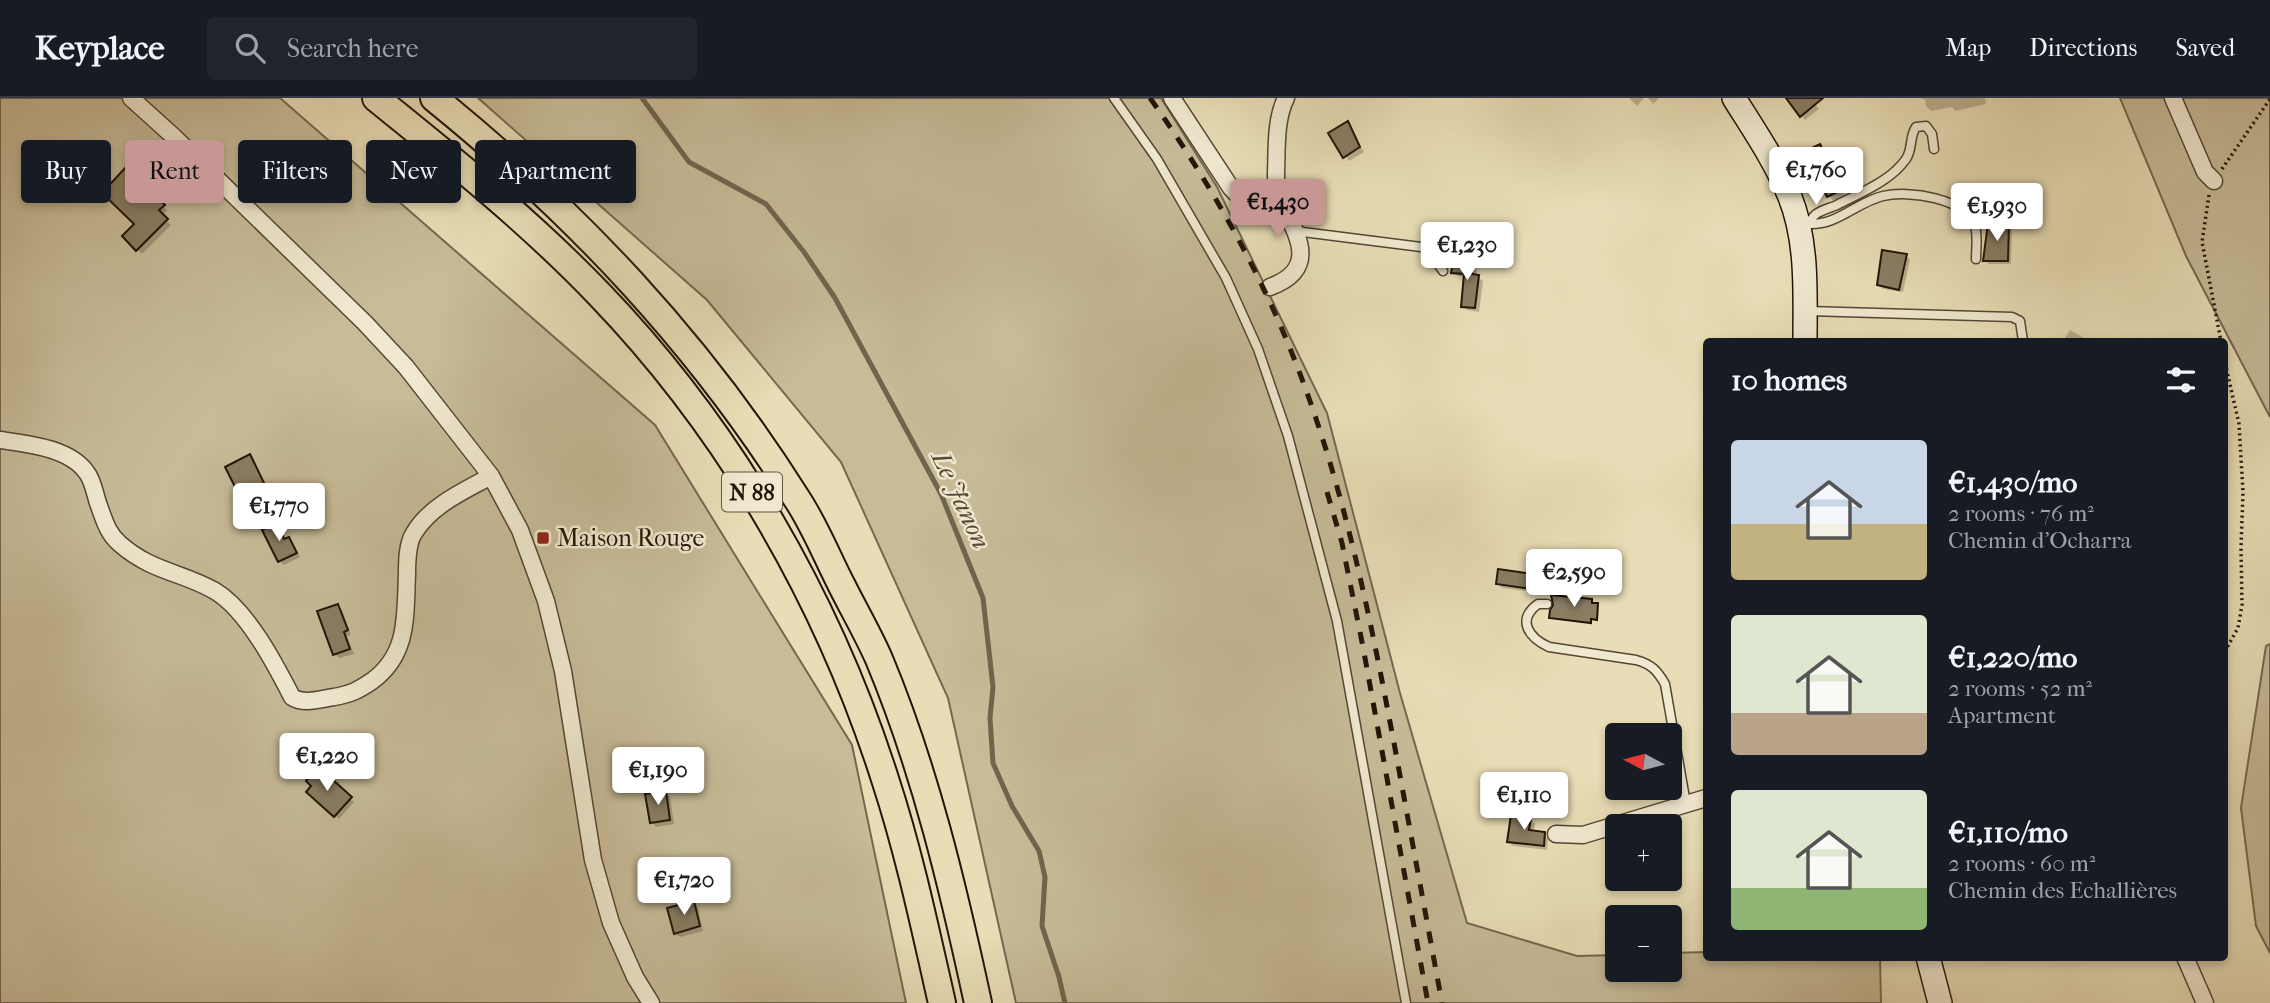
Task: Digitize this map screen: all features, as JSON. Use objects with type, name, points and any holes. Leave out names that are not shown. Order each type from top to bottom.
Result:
[{"type":"highway","name":"N 88","points":[[376,98],[512,211],[600,295],[655,357],[698,412],[760,504],[806,588],[842,663],[865,722],[886,780],[915,882],[942,1003]]},
{"type":"highway","name":"N 88","points":[[434,98],[532,180],[633,281],[730,398],[799,501],[878,658],[917,764],[956,902],[978,1003]]},
{"type":"main road","points":[[1734,98],[1780,176],[1803,225],[1805,338]]},
{"type":"main road","points":[[1929,961],[1940,1003]]},
{"type":"street","points":[[131,98],[365,323],[405,367],[491,476],[520,530],[545,601],[563,671],[593,860],[611,923],[635,977],[651,1003]]},
{"type":"street","points":[[1172,98],[1240,199],[1250,204],[1262,205],[1271,201],[1276,192]]},
{"type":"street","points":[[1270,287],[1288,281],[1301,261],[1300,246],[1276,192],[1278,129],[1286,98]]},
{"type":"street","points":[[2173,98],[2205,172],[2214,181]]},
{"type":"street","points":[[0,440],[54,451],[73,460],[88,474],[109,534],[141,560],[213,590],[228,600],[243,615],[292,697],[303,702],[354,694],[384,673],[396,657],[404,630],[407,568],[412,535],[440,506],[491,476]]},
{"type":"street","points":[[1556,834],[1583,835],[1703,799]]},
{"type":"street","points":[[2187,961],[2205,1003]]},
{"type":"lane","points":[[441,98],[482,136]]},
{"type":"lane","points":[[1114,98],[1157,159],[1226,278],[1258,349],[1288,436],[1337,621],[1406,1003]]},
{"type":"lane","points":[[1803,225],[1814,216],[1878,183],[1895,171],[1907,158],[1916,127],[1926,126],[1930,130],[1934,149]]},
{"type":"lane","points":[[1803,225],[1824,224],[1885,195],[1920,194],[1949,203],[1968,216],[1976,229],[1976,259]]},
{"type":"lane","points":[[1294,231],[1421,247],[1430,253],[1443,271]]},
{"type":"lane","points":[[1805,311],[2012,317],[2020,321],[2023,338]]},
{"type":"lane","points":[[1547,604],[1538,604],[1528,613],[1530,634],[1538,642],[1549,647],[1636,660],[1647,663],[1659,673],[1665,684],[1686,804]]},
{"type":"path","points":[[2220,338],[2202,242],[2206,206],[2214,181],[2270,99]]},
{"type":"path","points":[[2228,376],[2239,424],[2243,492],[2242,605],[2238,628],[2228,646]]},
{"type":"shaded area","points":[[0,98],[280,98],[328,140],[238,140],[238,203],[352,203],[352,161],[366,173],[366,203],[400,203],[655,425],[852,745],[906,1003],[0,1003]]},
{"type":"shaded area","points":[[478,98],[1161,98],[1217,187],[1327,413],[1400,693],[1467,923],[1577,956],[1605,955],[1605,982],[1682,982],[1682,953],[1703,952],[1703,961],[1880,961],[1881,1003],[1016,1003],[948,698],[841,462],[707,300],[597,203],[636,203],[636,140],[526,140]]},
{"type":"shaded area","points":[[2120,98],[2270,98],[2270,417],[2186,256]]},
{"type":"shaded area","points":[[2270,644],[2270,953],[2256,926],[2241,808],[2266,646]]},
{"type":"building","points":[[1786,98],[1823,98],[1800,117]]},
{"type":"building","points":[[1348,121],[1360,147],[1343,158],[1328,133]]},
{"type":"building","points":[[1820,144],[1842,190],[1827,197],[1815,173],[1810,176],[1799,154]]},
{"type":"building","points":[[125,168],[125,203],[165,205],[159,210],[168,219],[136,251],[122,236],[134,224],[111,202],[111,183]]},
{"type":"building","points":[[1988,223],[2009,224],[2008,261],[1983,261]]},
{"type":"building","points":[[1882,250],[1907,254],[1899,290],[1877,285]]},
{"type":"building","points":[[1454,259],[1473,261],[1472,274],[1479,275],[1475,308],[1461,307],[1464,274],[1451,273]]},
{"type":"building","points":[[250,454],[266,487],[241,499],[225,467]]},
{"type":"building","points":[[277,523],[284,539],[289,537],[297,553],[278,562],[262,530]]},
{"type":"building","points":[[1498,569],[1533,574],[1531,589],[1496,584]]},
{"type":"building","points":[[1551,595],[1592,599],[1592,603],[1598,603],[1597,620],[1591,619],[1591,623],[1549,618],[1553,605]]},
{"type":"building","points":[[338,604],[348,630],[344,632],[350,649],[333,655],[317,611]]},
{"type":"building","points":[[315,770],[321,775],[324,772],[352,797],[334,817],[306,792],[311,786],[306,781]]},
{"type":"building","points":[[666,791],[670,820],[650,823],[645,794]]},
{"type":"building","points":[[1511,815],[1531,818],[1529,830],[1545,832],[1544,846],[1507,842]]},
{"type":"building","points":[[694,901],[700,926],[674,934],[667,908]]},
{"type":"waterway","name":"Le Janon","points":[[642,98],[689,162],[766,204],[804,252],[835,298],[941,494],[983,598],[993,687],[990,718],[993,763],[1012,806],[1039,851],[1045,877],[1042,926],[1065,1003]]},
{"type":"railway","points":[[1150,98],[1213,194],[1267,295],[1297,366],[1329,458],[1354,552],[1375,648],[1442,1003]]},
{"type":"railway","points":[[1327,492],[1342,543],[1363,647],[1428,1003]]},
{"type":"place","name":"Maison Rouge","points":[[543,538]]}]
